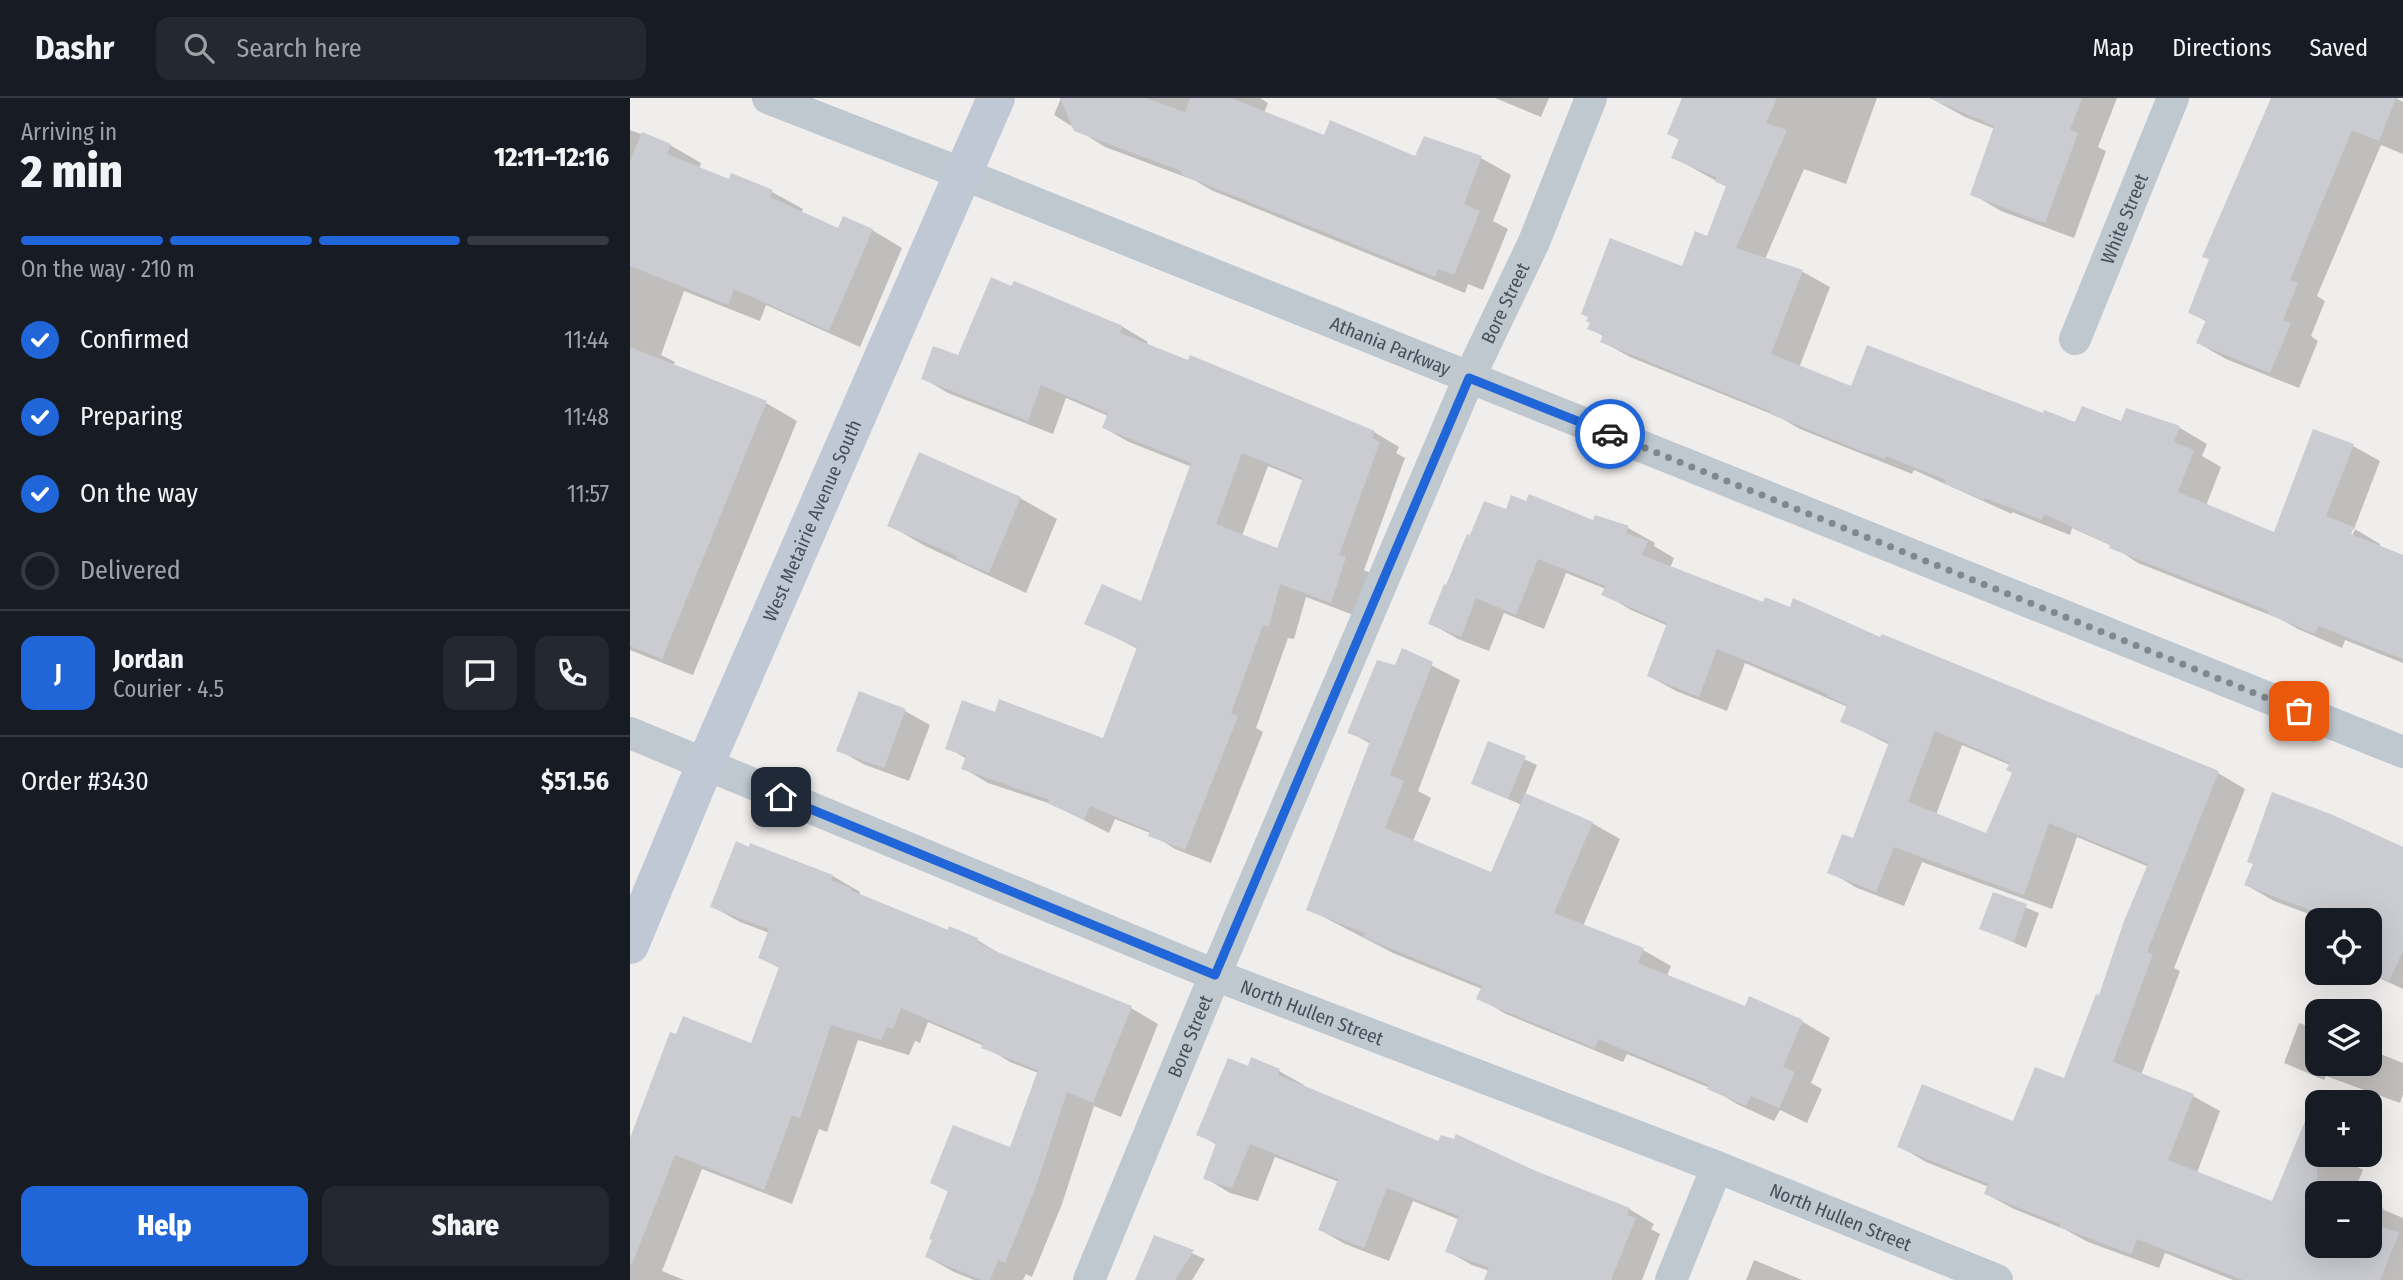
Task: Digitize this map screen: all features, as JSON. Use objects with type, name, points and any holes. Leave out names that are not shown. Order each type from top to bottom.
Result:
[{"type":"main road","name":"West Metairie Avenue South","points":[[630,945],[705,765],[996,98]]},
{"type":"street","name":"Athania Parkway","points":[[768,98],[2403,752]]},
{"type":"street","name":"Bore Street","points":[[1089,1280],[1215,975],[1469,378],[1534,242],[1591,98]]},
{"type":"street","name":"White Street","points":[[2075,339],[2173,98]]},
{"type":"street","name":"North Hullen Street","points":[[630,733],[1215,975],[1717,1167],[1997,1280]]},
{"type":"street","points":[[1671,1280],[1717,1167]]},
{"type":"building","points":[[1060,98],[1146,98],[1185,112],[1190,98],[1231,98],[1324,135],[1330,120],[1415,156],[1424,136],[1482,156],[1464,204],[1480,211],[1454,275],[1438,269],[1435,277],[1180,174],[1181,171],[1074,131]]},
{"type":"building","points":[[1682,98],[1777,98],[1766,123],[1787,130],[1736,248],[1803,270],[1771,354],[1851,386],[1867,345],[2043,413],[2044,410],[2075,422],[2082,406],[2121,421],[2126,408],[2180,426],[2174,442],[2194,450],[2178,492],[2274,532],[2313,429],[2354,444],[2326,516],[2354,527],[2351,534],[2403,555],[2403,659],[2318,626],[2315,634],[2268,614],[2269,611],[2109,548],[2110,545],[2044,514],[2042,520],[1985,498],[1984,500],[1945,484],[1946,480],[1886,456],[1885,459],[1859,450],[1600,342],[1603,335],[1587,329],[1590,323],[1586,321],[1588,317],[1581,314],[1610,238],[1682,266],[1695,231],[1707,236],[1726,186],[1715,182],[1716,177],[1671,158],[1679,139],[1667,134]]},
{"type":"building","points":[[1929,98],[2082,98],[2070,130],[2078,133],[2045,223],[1970,195],[1994,126]]},
{"type":"building","points":[[2271,98],[2396,98],[2379,141],[2352,130],[2290,280],[2298,283],[2283,320],[2291,323],[2270,373],[2196,343],[2206,320],[2188,313],[2209,259],[2202,257]]},
{"type":"building","points":[[642,132],[671,144],[667,154],[729,179],[731,173],[773,190],[770,197],[838,228],[843,216],[873,229],[829,331],[734,289],[728,305],[630,266],[630,161]]},
{"type":"building","points":[[991,277],[1011,286],[1014,281],[1123,326],[1120,333],[1188,360],[1190,355],[1375,431],[1372,438],[1380,442],[1339,555],[1346,557],[1331,603],[1280,584],[1269,626],[1263,625],[1231,713],[1238,716],[1185,850],[1148,836],[1150,831],[1090,806],[1084,820],[1047,803],[1050,800],[961,769],[966,756],[945,749],[962,700],[995,712],[999,699],[1103,738],[1137,647],[1084,624],[1102,584],[1141,601],[1191,463],[1102,428],[1108,413],[1041,385],[1028,421],[921,379],[933,346],[958,355]],"holes":[[[1242,453],[1303,478],[1277,548],[1216,524]]]},
{"type":"building","points":[[630,347],[767,401],[662,659],[630,646]]},
{"type":"building","points":[[919,452],[1021,497],[989,573],[887,526]]},
{"type":"building","points":[[1529,494],[1593,520],[1595,515],[1629,526],[1626,533],[1648,541],[1642,555],[1763,602],[1765,597],[1790,607],[1793,598],[1880,637],[1882,634],[2219,771],[2147,952],[2153,954],[2113,1062],[2194,1094],[2168,1160],[2272,1201],[2305,1121],[2305,1167],[2317,1167],[2317,1181],[2305,1181],[2305,1258],[2382,1258],[2382,1227],[2399,1233],[2380,1280],[2243,1280],[2137,1239],[2131,1254],[2059,1227],[2060,1224],[1984,1194],[1988,1184],[1897,1147],[1922,1084],[2013,1121],[2035,1067],[2064,1078],[2096,994],[2099,995],[2124,921],[2148,864],[2049,823],[2024,895],[1894,847],[1876,892],[1827,873],[1842,834],[1853,838],[1889,742],[1840,722],[1847,705],[1827,696],[1828,694],[1717,649],[1699,697],[1647,676],[1667,623],[1601,595],[1606,586],[1538,559],[1516,615],[1476,598],[1461,637],[1428,624],[1484,501],[1506,509],[1511,495],[1526,501]],"holes":[[[1935,731],[2010,763],[2006,770],[2012,773],[1986,833],[1908,802]]]},
{"type":"building","points":[[1402,648],[1433,662],[1390,775],[1404,781],[1385,828],[1491,872],[1525,793],[1593,822],[1554,913],[1644,948],[1638,963],[1745,1006],[1749,996],[1803,1020],[1783,1067],[1795,1072],[1779,1108],[1751,1096],[1746,1106],[1707,1089],[1709,1085],[1598,1039],[1595,1048],[1516,1016],[1476,999],[1482,986],[1363,937],[1365,933],[1306,910],[1370,741],[1347,733],[1377,660],[1395,665]]},
{"type":"building","points":[[859,691],[906,709],[884,768],[836,751]]},
{"type":"building","points":[[1488,741],[1526,756],[1508,799],[1471,784]]},
{"type":"building","points":[[2272,792],[2333,815],[2403,847],[2403,951],[2389,981],[2382,978],[2382,908],[2305,908],[2244,885],[2253,864],[2247,862]]},
{"type":"building","points":[[736,841],[749,847],[750,843],[833,875],[831,880],[851,888],[850,890],[948,930],[949,926],[978,938],[977,942],[995,951],[1132,1006],[1093,1103],[1067,1092],[1035,1189],[1005,1263],[998,1260],[990,1280],[982,1280],[925,1257],[932,1240],[929,1239],[948,1191],[930,1183],[953,1125],[1010,1147],[1038,1070],[981,1048],[983,1043],[901,1008],[893,1029],[887,1027],[881,1040],[831,1025],[800,1118],[792,1115],[764,1190],[675,1155],[632,1264],[630,1263],[630,1138],[670,1032],[676,1034],[683,1016],[751,1043],[779,967],[758,958],[769,929],[710,907]]},
{"type":"building","points":[[1993,892],[2027,904],[2014,942],[1979,929]]},
{"type":"building","points":[[1251,1057],[1280,1069],[1278,1075],[1438,1141],[1441,1135],[1454,1139],[1456,1134],[1536,1171],[1630,1208],[1627,1215],[1636,1218],[1611,1280],[1484,1280],[1489,1267],[1445,1252],[1459,1216],[1387,1188],[1364,1248],[1318,1230],[1338,1179],[1250,1144],[1232,1188],[1203,1179],[1216,1143],[1196,1135],[1228,1058],[1248,1066]]},
{"type":"building","points":[[1154,1235],[1194,1250],[1175,1280],[1135,1280]]},
{"type":"way so far","points":[[1610,434],[2299,711]]},
{"type":"route","points":[[781,797],[1215,975],[1469,378],[1610,434]]}]
